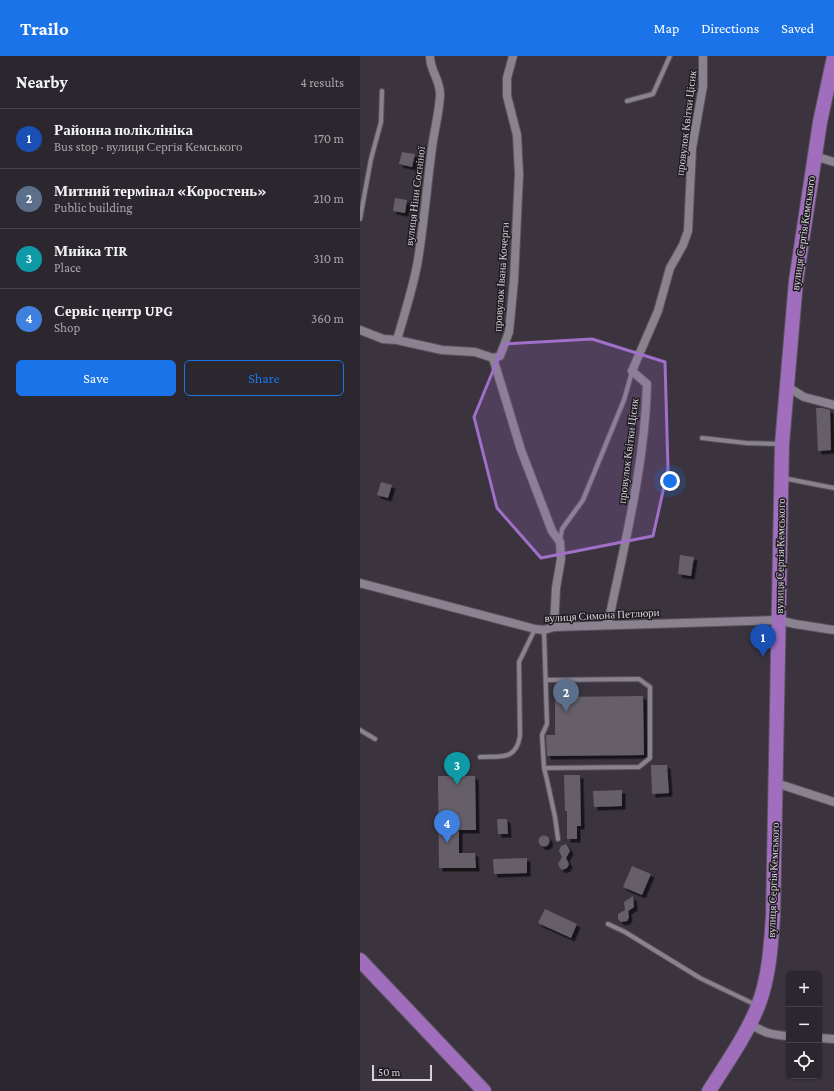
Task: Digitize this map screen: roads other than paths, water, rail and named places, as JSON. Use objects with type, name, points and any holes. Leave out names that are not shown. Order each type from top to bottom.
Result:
[{"type":"highway","name":"вулиця Сергія Кемського","points":[[710,1091],[750,1024],[758,1006],[764,989],[771,944],[776,783],[782,444],[786,386],[796,281],[814,156],[825,93],[834,58]]},
{"type":"highway","points":[[360,960],[484,1091]]},
{"type":"street","name":"вулиця Ніни Сосніної","points":[[397,340],[418,262],[432,146],[440,99],[440,88],[430,64],[430,56]]},
{"type":"street","name":"провулок Івана Кочерги","points":[[493,358],[500,356],[509,332],[514,280],[519,174],[517,135],[507,96],[507,78],[512,56]]},
{"type":"street","name":"провулок Квітки Цісик","points":[[605,625],[609,619],[642,448],[647,384],[632,371],[658,311],[670,268],[684,245],[688,230],[692,148],[703,86],[703,56]]},
{"type":"street","points":[[814,156],[834,162]]},
{"type":"street","points":[[360,330],[383,339],[397,340],[442,350],[475,352],[493,358],[521,450],[552,531],[560,542],[561,559],[556,588],[554,627]]},
{"type":"street","points":[[786,386],[804,397],[834,404]]},
{"type":"street","name":"вулиця Симона Петлюри","points":[[360,583],[535,629],[544,630],[554,627],[778,620],[834,630]]},
{"type":"street","points":[[776,783],[834,802]]},
{"type":"street","points":[[750,1024],[762,1032],[786,1036]]},
{"type":"street","points":[[822,1038],[834,1039]]},
{"type":"lane","points":[[627,101],[653,94],[670,56]]},
{"type":"lane","points":[[360,219],[370,159],[381,122],[382,91]]},
{"type":"lane","points":[[560,542],[562,529],[583,500],[624,400],[632,371]]},
{"type":"lane","points":[[702,438],[746,443],[782,444]]},
{"type":"lane","points":[[782,477],[834,488]]},
{"type":"lane","points":[[480,757],[507,756],[515,751],[519,743],[519,662],[535,629]]},
{"type":"lane","points":[[544,630],[547,724],[542,735],[544,768],[555,817],[558,839]]},
{"type":"lane","points":[[544,768],[638,768],[650,758],[650,686],[639,678],[546,680]]},
{"type":"lane","points":[[360,730],[375,739]]},
{"type":"lane","points":[[608,924],[625,932],[700,978],[758,1006]]},
{"type":"place","name":"Районна поліклініка","points":[[763,657]]},
{"type":"place","name":"Митний термінал «Коростень»","points":[[566,712]]},
{"type":"place","name":"Мийка TIR","points":[[457,785]]},
{"type":"place","name":"Сервіс центр UPG","points":[[447,843]]}]
